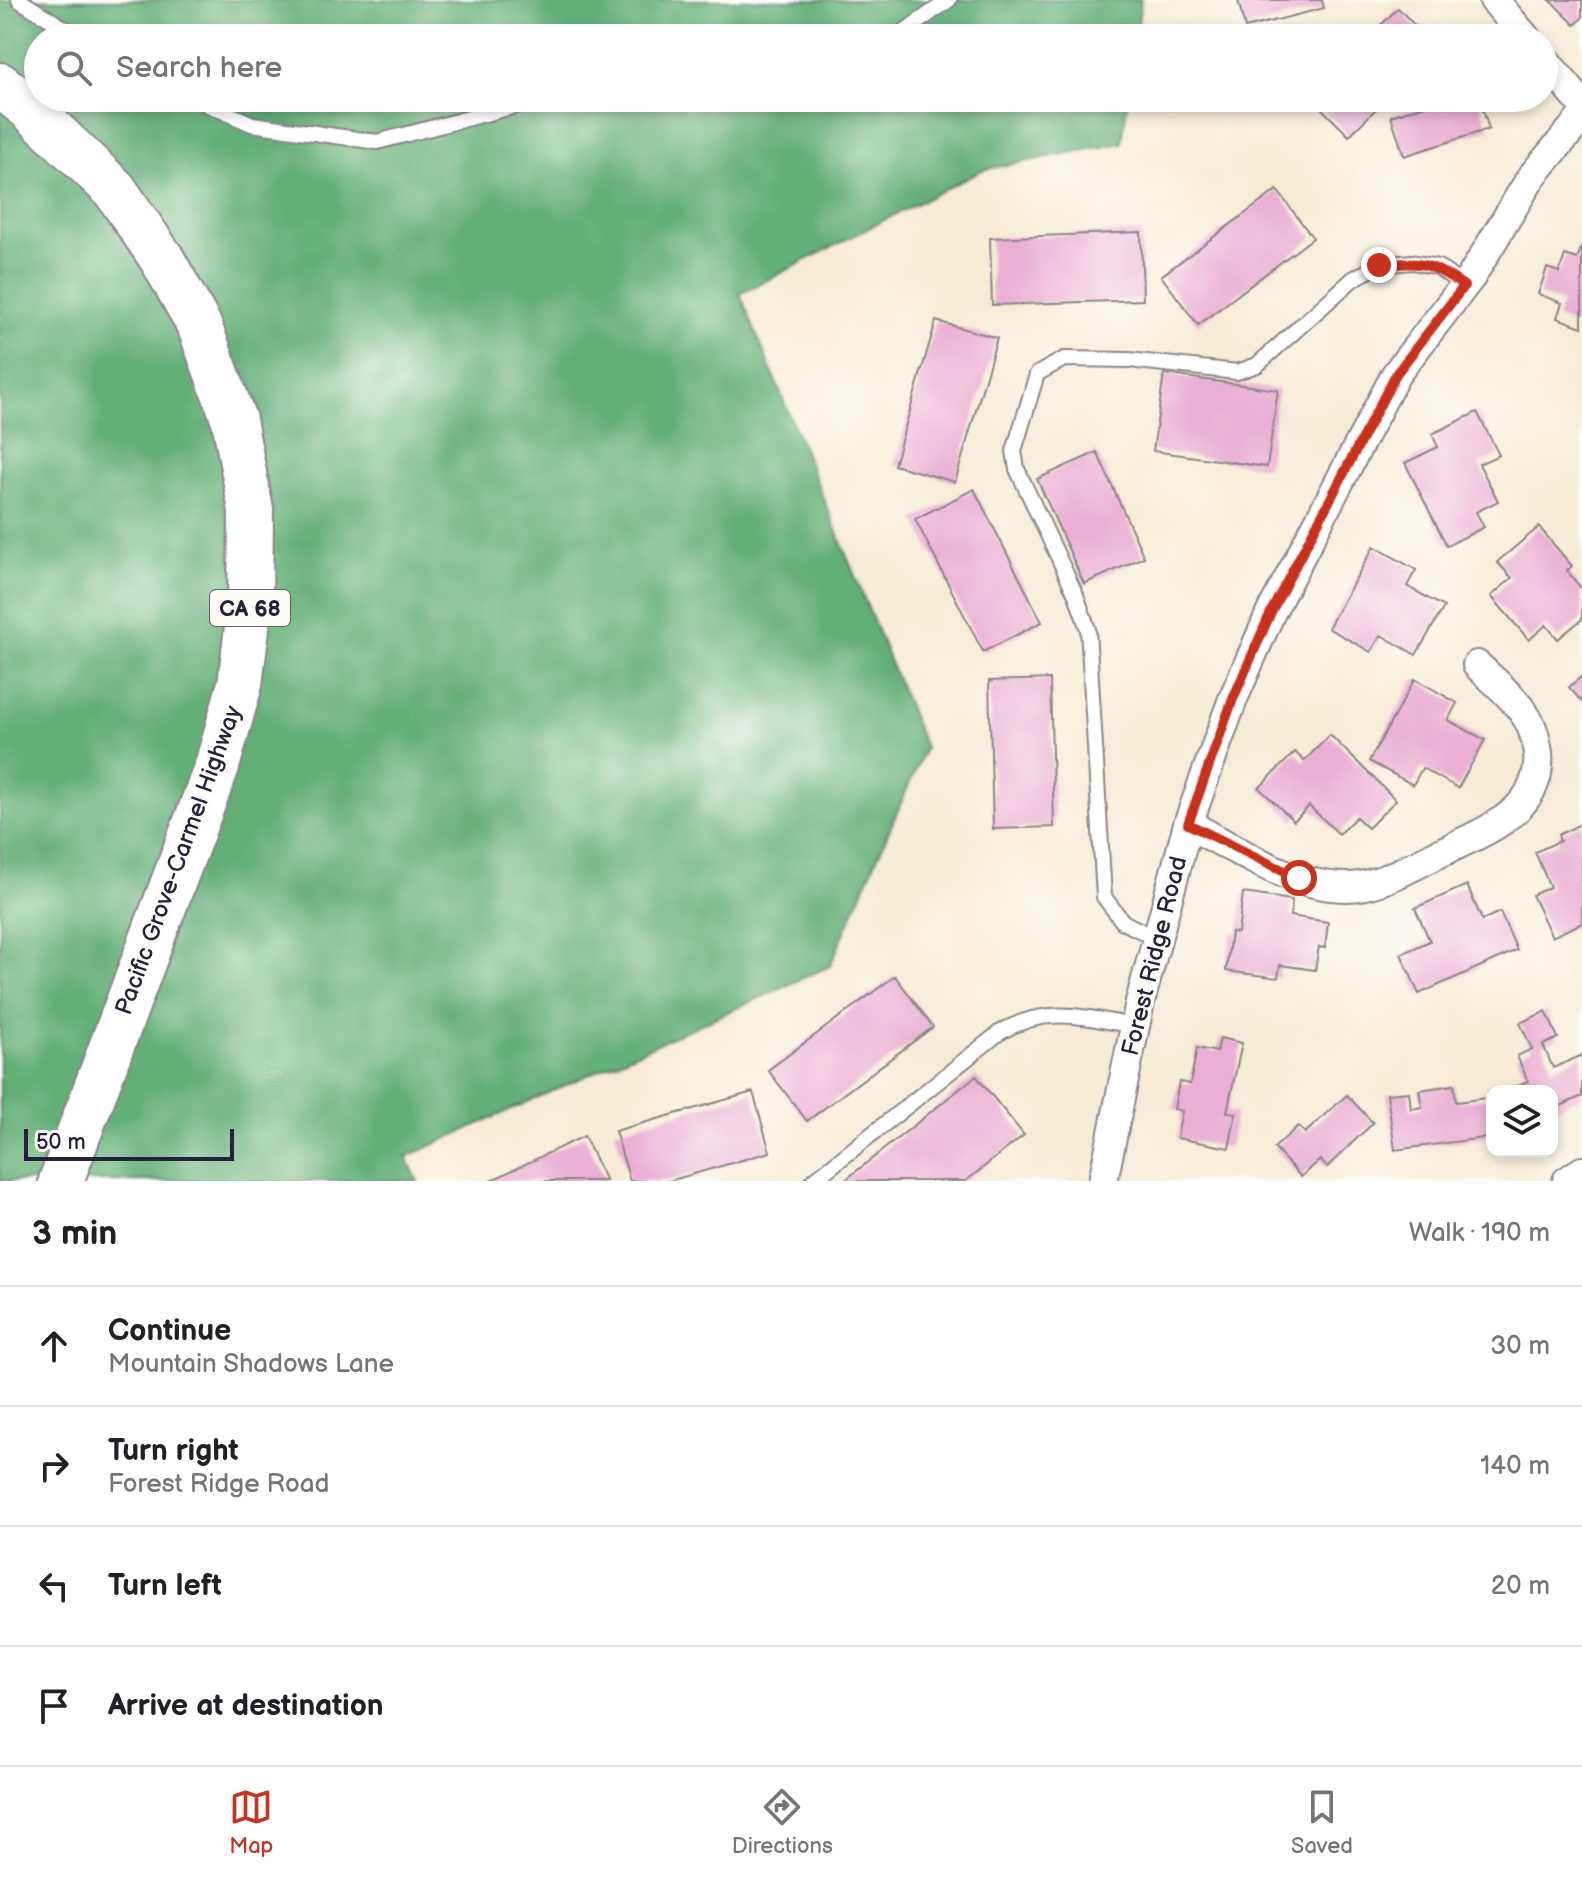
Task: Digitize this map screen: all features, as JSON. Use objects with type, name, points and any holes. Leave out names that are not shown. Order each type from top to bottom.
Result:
[{"type":"main road","name":"Pacific Grove-Carmel Highway","points":[[0,85],[24,104]]},
{"type":"main road","name":"Pacific Grove-Carmel Highway","points":[[33,112],[115,190],[162,259],[199,325],[234,420],[251,510],[250,604],[240,684],[217,766],[61,1181]]},
{"type":"street","points":[[1494,0],[1514,24]]},
{"type":"street","points":[[1558,76],[1582,104]]},
{"type":"street","name":"Forest Ridge Road","points":[[1103,1181],[1134,1026],[1188,824],[1233,699],[1271,612],[1396,374],[1464,286],[1532,176],[1582,117]]},
{"type":"street","points":[[1188,824],[1299,878],[1347,887],[1388,878],[1487,831],[1526,801],[1538,763],[1535,738],[1526,715],[1477,665]]},
{"type":"street","points":[[1567,1181],[1582,1171]]},
{"type":"lane","points":[[19,0],[58,24]]},
{"type":"lane","points":[[915,24],[949,0]]},
{"type":"lane","points":[[225,112],[252,124],[377,142],[492,112]]},
{"type":"lane","points":[[1157,939],[1123,922],[1104,897],[1088,629],[1076,595],[1017,469],[1014,451],[1037,374],[1064,359],[1129,360],[1237,372],[1257,365],[1353,279],[1379,265],[1412,262],[1438,267],[1464,286]]},
{"type":"lane","points":[[813,1181],[999,1033],[1016,1023],[1060,1014],[1134,1026]]},
{"type":"green space","points":[[0,0],[1141,0],[1138,24],[24,24],[24,112],[1126,112],[1122,143],[982,170],[740,294],[925,748],[830,966],[406,1157],[418,1181],[0,1181]]},
{"type":"building","points":[[1238,0],[1322,0],[1324,8],[1261,24],[1244,24]]},
{"type":"building","points":[[1550,0],[1582,0],[1582,18],[1575,25]]},
{"type":"building","points":[[1398,8],[1413,24],[1382,24]]},
{"type":"building","points":[[1325,112],[1373,112],[1349,136]]},
{"type":"building","points":[[1403,112],[1484,112],[1489,129],[1404,156],[1391,116]]},
{"type":"building","points":[[1277,190],[1313,238],[1198,325],[1161,276]]},
{"type":"building","points":[[1141,232],[1143,300],[992,305],[990,238]]},
{"type":"building","points":[[1582,245],[1582,327],[1557,318],[1562,303],[1538,294],[1547,268],[1559,272],[1565,255],[1577,259]]},
{"type":"building","points":[[936,321],[997,338],[955,482],[894,465]]},
{"type":"building","points":[[1164,374],[1278,390],[1267,467],[1153,451]]},
{"type":"building","points":[[1477,412],[1499,455],[1479,464],[1498,501],[1476,512],[1484,527],[1447,546],[1405,463],[1438,447],[1432,434]]},
{"type":"building","points":[[1097,452],[1144,557],[1084,584],[1037,479]]},
{"type":"building","points":[[974,489],[1042,622],[983,652],[915,519]]},
{"type":"building","points":[[1539,527],[1572,566],[1567,571],[1582,589],[1582,619],[1558,639],[1546,625],[1529,640],[1491,596],[1512,578],[1497,562]]},
{"type":"building","points":[[1374,546],[1416,570],[1407,586],[1444,607],[1416,655],[1381,635],[1371,652],[1328,628]]},
{"type":"building","points":[[1582,676],[1582,702],[1569,687]]},
{"type":"building","points":[[1050,679],[1054,827],[993,829],[989,681]]},
{"type":"building","points":[[1415,679],[1457,703],[1448,720],[1485,740],[1458,788],[1422,768],[1413,785],[1369,761]]},
{"type":"building","points":[[1330,735],[1396,800],[1368,828],[1356,817],[1339,834],[1309,806],[1294,821],[1259,788],[1295,752],[1304,761]]},
{"type":"building","points":[[1582,823],[1582,923],[1552,937],[1532,895],[1550,887],[1535,852],[1560,841],[1558,835]]},
{"type":"building","points":[[1467,885],[1482,920],[1500,912],[1517,950],[1419,994],[1401,954],[1430,941],[1415,908]]},
{"type":"building","points":[[1243,893],[1292,900],[1290,916],[1328,922],[1325,948],[1319,947],[1315,970],[1280,965],[1278,978],[1226,971],[1231,932],[1238,933]]},
{"type":"building","points":[[895,976],[933,1027],[807,1121],[768,1070]]},
{"type":"building","points":[[1546,1011],[1558,1038],[1543,1045],[1553,1068],[1582,1055],[1582,1096],[1558,1107],[1558,1085],[1520,1085],[1528,1081],[1517,1056],[1532,1049],[1520,1023]]},
{"type":"building","points":[[1220,1038],[1242,1043],[1227,1112],[1236,1113],[1229,1148],[1177,1138],[1182,1111],[1174,1109],[1179,1082],[1190,1084],[1197,1048],[1217,1052]]},
{"type":"building","points":[[976,1076],[1024,1135],[966,1181],[844,1181]]},
{"type":"building","points":[[1454,1085],[1456,1102],[1486,1098],[1486,1138],[1395,1150],[1387,1094],[1409,1092],[1411,1109],[1422,1107],[1419,1090]]},
{"type":"building","points":[[753,1092],[770,1152],[669,1181],[630,1181],[615,1131]]},
{"type":"building","points":[[1347,1095],[1373,1123],[1327,1167],[1320,1160],[1301,1177],[1274,1148],[1298,1126],[1305,1133]]},
{"type":"building","points":[[584,1136],[606,1181],[490,1181]]},
{"type":"route","points":[[1299,878],[1256,860],[1188,824],[1233,699],[1271,612],[1396,374],[1464,286],[1438,267],[1412,262],[1379,265]]}]
